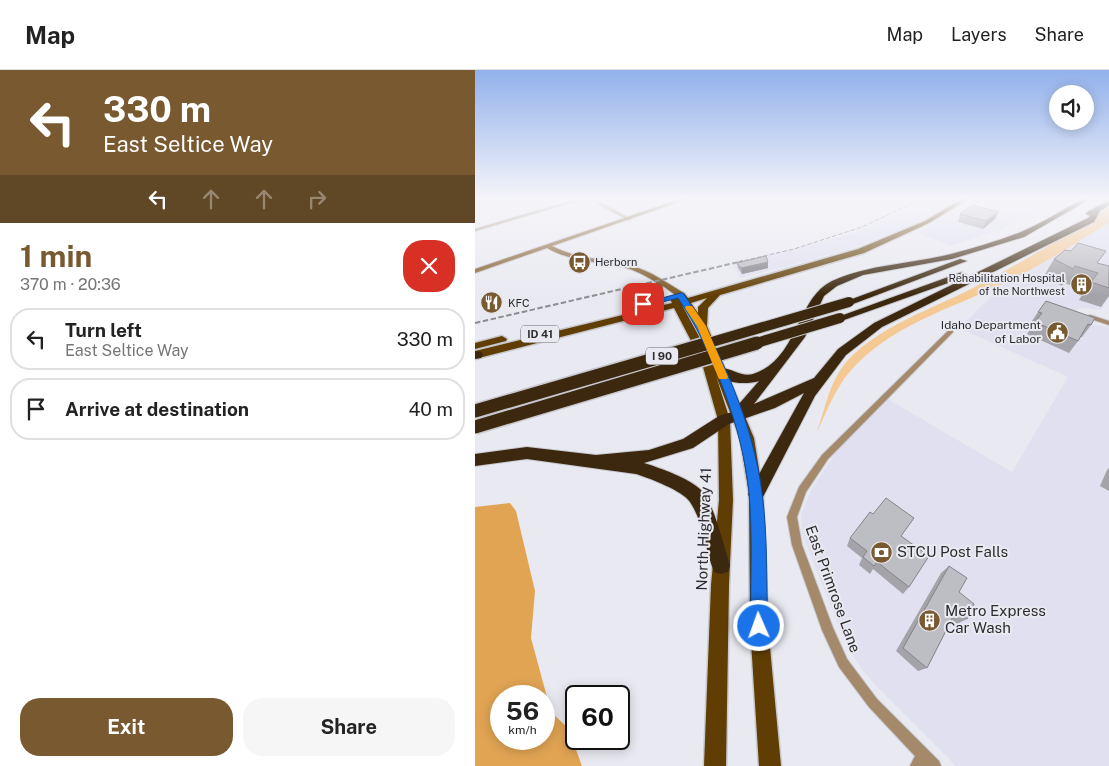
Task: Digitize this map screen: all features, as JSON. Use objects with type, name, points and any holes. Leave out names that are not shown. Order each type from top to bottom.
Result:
[{"type":"highway","name":"I 90","points":[[475,427],[841,318],[951,280],[1056,230]]},
{"type":"highway","points":[[756,494],[774,466],[797,417],[818,380],[842,352],[878,325],[1070,230]]},
{"type":"highway","name":"I 90","points":[[475,411],[849,302],[949,267],[1030,231]]},
{"type":"highway","points":[[731,418],[777,366],[799,336],[820,294],[834,284],[861,273],[952,256],[1030,231]]},
{"type":"highway","points":[[721,372],[742,381],[754,379],[777,366]]},
{"type":"highway","points":[[595,462],[649,456],[688,444],[731,418],[770,404],[818,380]]},
{"type":"highway","points":[[475,460],[527,453],[636,466],[658,474],[695,495],[708,521],[721,565]]},
{"type":"main road","points":[[679,299],[721,292],[877,245],[909,230]]},
{"type":"main road","points":[[475,353],[774,275]]},
{"type":"main road","points":[[701,326],[705,304],[721,292]]},
{"type":"main road","name":"North Highway 41","points":[[679,299],[683,318],[706,360],[731,418],[747,438],[756,494],[759,626],[770,766]]},
{"type":"main road","name":"North Highway 41","points":[[679,299],[701,326],[721,372],[731,418],[721,565],[715,766]]},
{"type":"main road","points":[[646,308],[665,310],[683,318]]},
{"type":"main road","name":"ID 41","points":[[475,353],[603,314],[646,308]]},
{"type":"street","points":[[475,271],[596,230]]},
{"type":"street","points":[[549,247],[577,259],[636,269],[659,282],[679,299]]},
{"type":"street","points":[[646,308],[659,292],[659,282]]},
{"type":"street","points":[[1090,317],[1109,323]]},
{"type":"street","name":"East Primrose Lane","points":[[934,766],[919,760],[843,663],[828,630],[796,540],[792,517],[794,507],[802,490],[825,457],[951,331]]},
{"type":"shaded area","points":[[859,230],[897,230],[847,250],[741,278],[732,265]]},
{"type":"shaded area","points":[[922,230],[999,230],[951,246],[918,233]]},
{"type":"shaded area","points":[[1074,230],[1097,230],[1007,282],[921,320],[881,343],[847,375],[834,395],[817,432],[837,376],[848,360],[860,348],[905,320],[969,290]]},
{"type":"shaded area","points":[[1096,230],[1109,230],[1109,298],[1101,310],[1079,308],[1074,312],[1087,324],[1109,327],[1109,766],[956,766],[875,685],[860,667],[845,642],[802,534],[801,515],[811,490],[837,451],[886,398],[1012,472],[1068,377],[959,328],[1005,283]]},
{"type":"shaded area","points":[[510,503],[516,511],[535,591],[531,638],[544,685],[490,685],[490,750],[555,750],[555,716],[565,725],[565,750],[576,750],[582,766],[475,766],[475,507]]},
{"type":"building","points":[[1078,243],[1106,251],[1097,263],[1109,266],[1109,288],[1091,282],[1098,273],[1075,266],[1073,269],[1054,259],[1065,250],[1071,251]]},
{"type":"building","points":[[766,256],[768,262],[741,268],[737,263]]},
{"type":"building","points":[[1046,301],[1095,318],[1091,325],[1088,324],[1078,341],[1035,322],[1042,313],[1038,312]]},
{"type":"building","name":"STCU Post Falls","points":[[886,498],[914,518],[901,536],[929,556],[909,587],[877,562],[874,566],[863,557],[867,551],[850,538],[870,512],[873,514]]},
{"type":"building","name":"Metro Express Car Wash","points":[[949,566],[967,578],[959,592],[974,604],[967,619],[956,611],[927,668],[903,648]]},
{"type":"railway","points":[[738,262],[794,249],[851,230]]},
{"type":"railway","points":[[475,323],[743,261]]},
{"type":"slow traffic","points":[[689,308],[701,326],[723,377]]},
{"type":"place","name":"Herborn","points":[[579,262]]},
{"type":"place","name":"Rehabilitation Hospital of the Northwest","points":[[1081,284]]},
{"type":"place","name":"KFC","points":[[492,303]]},
{"type":"place","name":"Idaho Department of Labor","points":[[1057,332]]},
{"type":"place","name":"STCU Post Falls","points":[[881,552]]},
{"type":"place","name":"Metro Express Car Wash","points":[[929,620]]},
{"type":"route","points":[[643,304],[681,295],[701,326],[747,438],[756,494],[759,626]]}]
